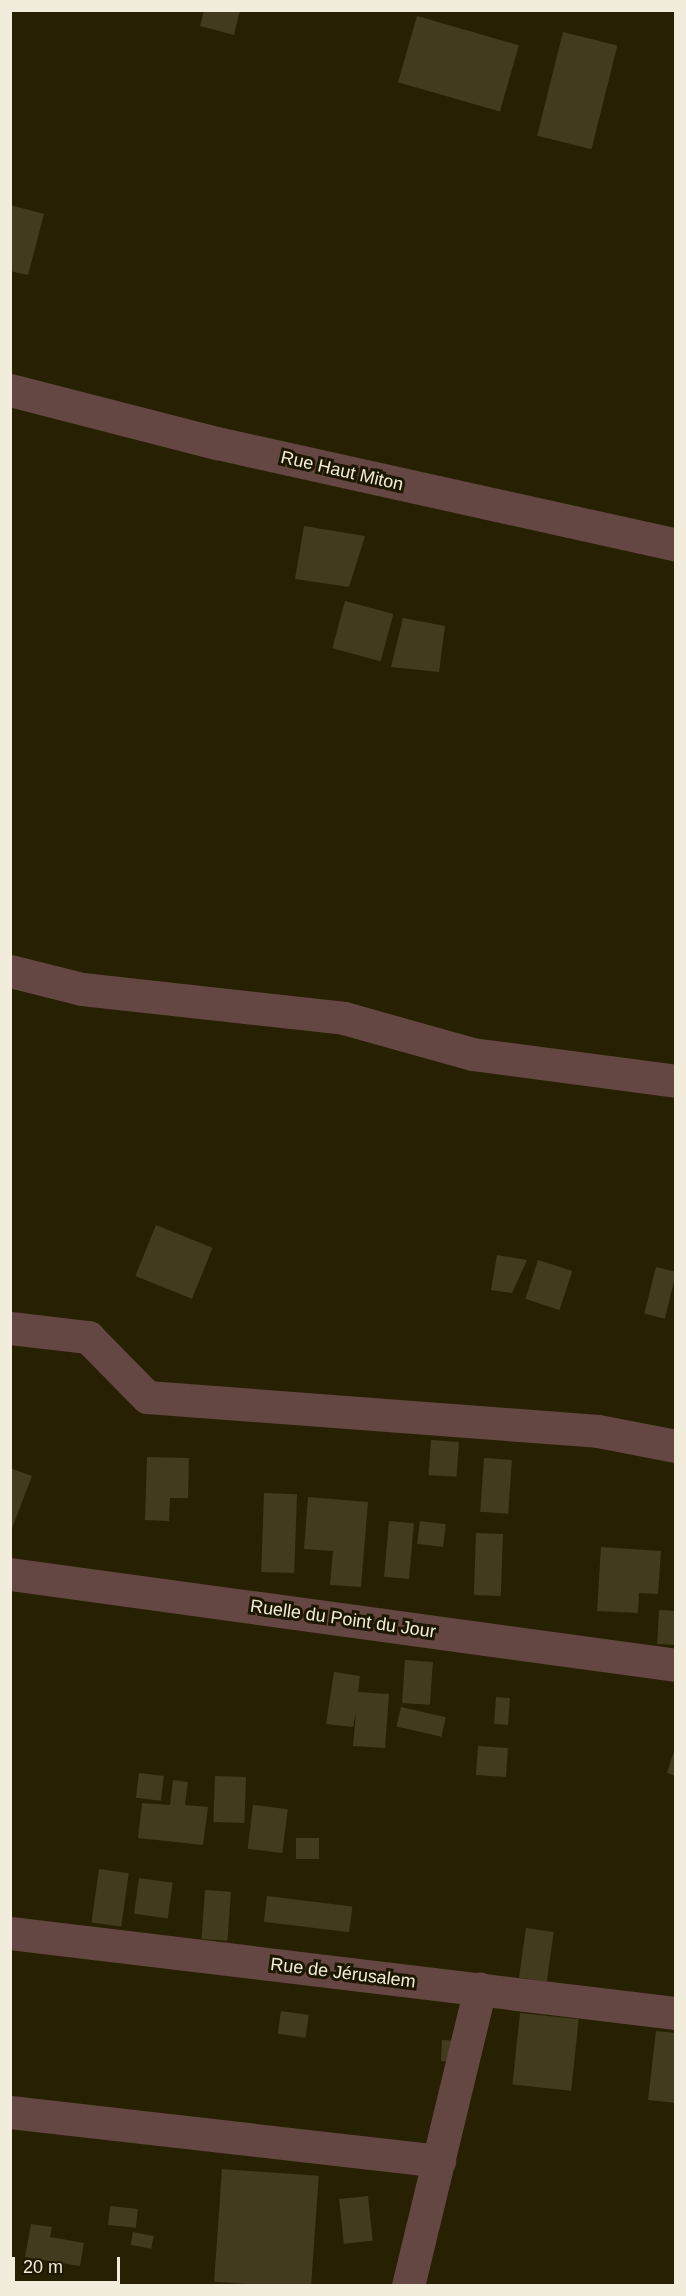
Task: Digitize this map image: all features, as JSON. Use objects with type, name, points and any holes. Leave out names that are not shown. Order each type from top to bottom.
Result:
[{"type":"street","name":"Rue Haut Miton","points":[[10,390],[217,443],[675,544]]},
{"type":"street","points":[[10,971],[82,989],[344,1018],[472,1054],[675,1081]]},
{"type":"street","points":[[10,1328],[88,1337],[147,1397],[598,1431],[675,1446]]},
{"type":"street","name":"Ruelle du Point du Jour","points":[[10,1574],[675,1665]]},
{"type":"street","name":"Rue de Jérusalem","points":[[10,1933],[675,2013]]},
{"type":"street","points":[[408,2286],[480,1989]]},
{"type":"street","points":[[10,2112],[439,2161]]},
{"type":"building","points":[[204,10],[240,10],[234,35],[200,26]]},
{"type":"building","points":[[417,16],[519,45],[500,112],[398,82]]},
{"type":"building","points":[[563,32],[617,46],[591,149],[537,136]]},
{"type":"building","points":[[10,205],[44,214],[28,275],[10,271]]},
{"type":"building","points":[[304,526],[365,536],[349,587],[295,579]]},
{"type":"building","points":[[345,601],[393,614],[381,661],[332,648]]},
{"type":"building","points":[[403,618],[445,626],[439,672],[391,667]]},
{"type":"building","points":[[156,1225],[213,1248],[192,1299],[135,1276]]},
{"type":"building","points":[[497,1255],[527,1260],[512,1293],[491,1290]]},
{"type":"building","points":[[538,1260],[572,1271],[560,1310],[525,1299]]},
{"type":"building","points":[[656,1267],[676,1272],[665,1319],[644,1314]]},
{"type":"building","points":[[431,1440],[459,1442],[456,1477],[429,1475]]},
{"type":"building","points":[[147,1457],[189,1458],[188,1498],[170,1498],[169,1521],[145,1520]]},
{"type":"building","points":[[484,1458],[512,1460],[508,1514],[480,1512]]},
{"type":"building","points":[[10,1468],[32,1476],[11,1531],[10,1531]]},
{"type":"building","points":[[264,1493],[297,1494],[294,1573],[261,1572]]},
{"type":"building","points":[[308,1497],[368,1502],[361,1587],[330,1585],[333,1551],[304,1549]]},
{"type":"building","points":[[389,1521],[414,1523],[409,1579],[384,1577]]},
{"type":"building","points":[[420,1521],[446,1524],[443,1547],[417,1544]]},
{"type":"building","points":[[476,1533],[503,1534],[501,1596],[474,1595]]},
{"type":"building","points":[[601,1547],[661,1551],[658,1594],[639,1593],[638,1613],[597,1611]]},
{"type":"building","points":[[659,1610],[676,1611],[674,1645],[657,1644]]},
{"type":"building","points":[[405,1660],[433,1662],[430,1705],[402,1703]]},
{"type":"building","points":[[334,1672],[360,1676],[358,1692],[389,1694],[385,1748],[353,1746],[356,1711],[353,1727],[326,1724]]},
{"type":"building","points":[[496,1697],[510,1698],[508,1725],[494,1724]]},
{"type":"building","points":[[401,1707],[446,1717],[441,1737],[397,1726]]},
{"type":"building","points":[[478,1746],[508,1748],[506,1777],[476,1775]]},
{"type":"building","points":[[676,1748],[676,1776],[667,1773]]},
{"type":"building","points":[[139,1773],[164,1776],[161,1801],[136,1798]]},
{"type":"building","points":[[215,1776],[246,1777],[244,1823],[213,1822]]},
{"type":"building","points":[[173,1780],[188,1782],[185,1805],[208,1807],[203,1845],[138,1838],[142,1803],[170,1805]]},
{"type":"building","points":[[253,1805],[288,1809],[282,1853],[248,1849]]},
{"type":"building","points":[[296,1838],[319,1838],[319,1859],[296,1859]]},
{"type":"building","points":[[99,1869],[129,1873],[121,1927],[91,1922]]},
{"type":"building","points":[[139,1878],[173,1883],[168,1918],[134,1914]]},
{"type":"building","points":[[205,1890],[231,1892],[228,1941],[202,1939]]},
{"type":"building","points":[[267,1896],[352,1906],[349,1932],[264,1922]]},
{"type":"building","points":[[526,1928],[554,1932],[547,1981],[519,1978]]},
{"type":"building","points":[[281,2011],[309,2015],[306,2038],[278,2034]]},
{"type":"building","points":[[520,2013],[579,2019],[571,2091],[512,2085]]},
{"type":"building","points":[[656,2031],[676,2033],[676,2103],[648,2100]]},
{"type":"building","points":[[442,2040],[461,2041],[460,2062],[441,2061]]},
{"type":"building","points":[[222,2169],[319,2176],[311,2286],[214,2282]]},
{"type":"building","points":[[368,2196],[373,2241],[344,2244],[339,2199]]},
{"type":"building","points":[[110,2206],[138,2209],[136,2228],[108,2225]]},
{"type":"building","points":[[31,2224],[52,2227],[50,2237],[84,2243],[80,2266],[25,2257]]},
{"type":"building","points":[[133,2232],[154,2236],[151,2249],[131,2245]]}]
